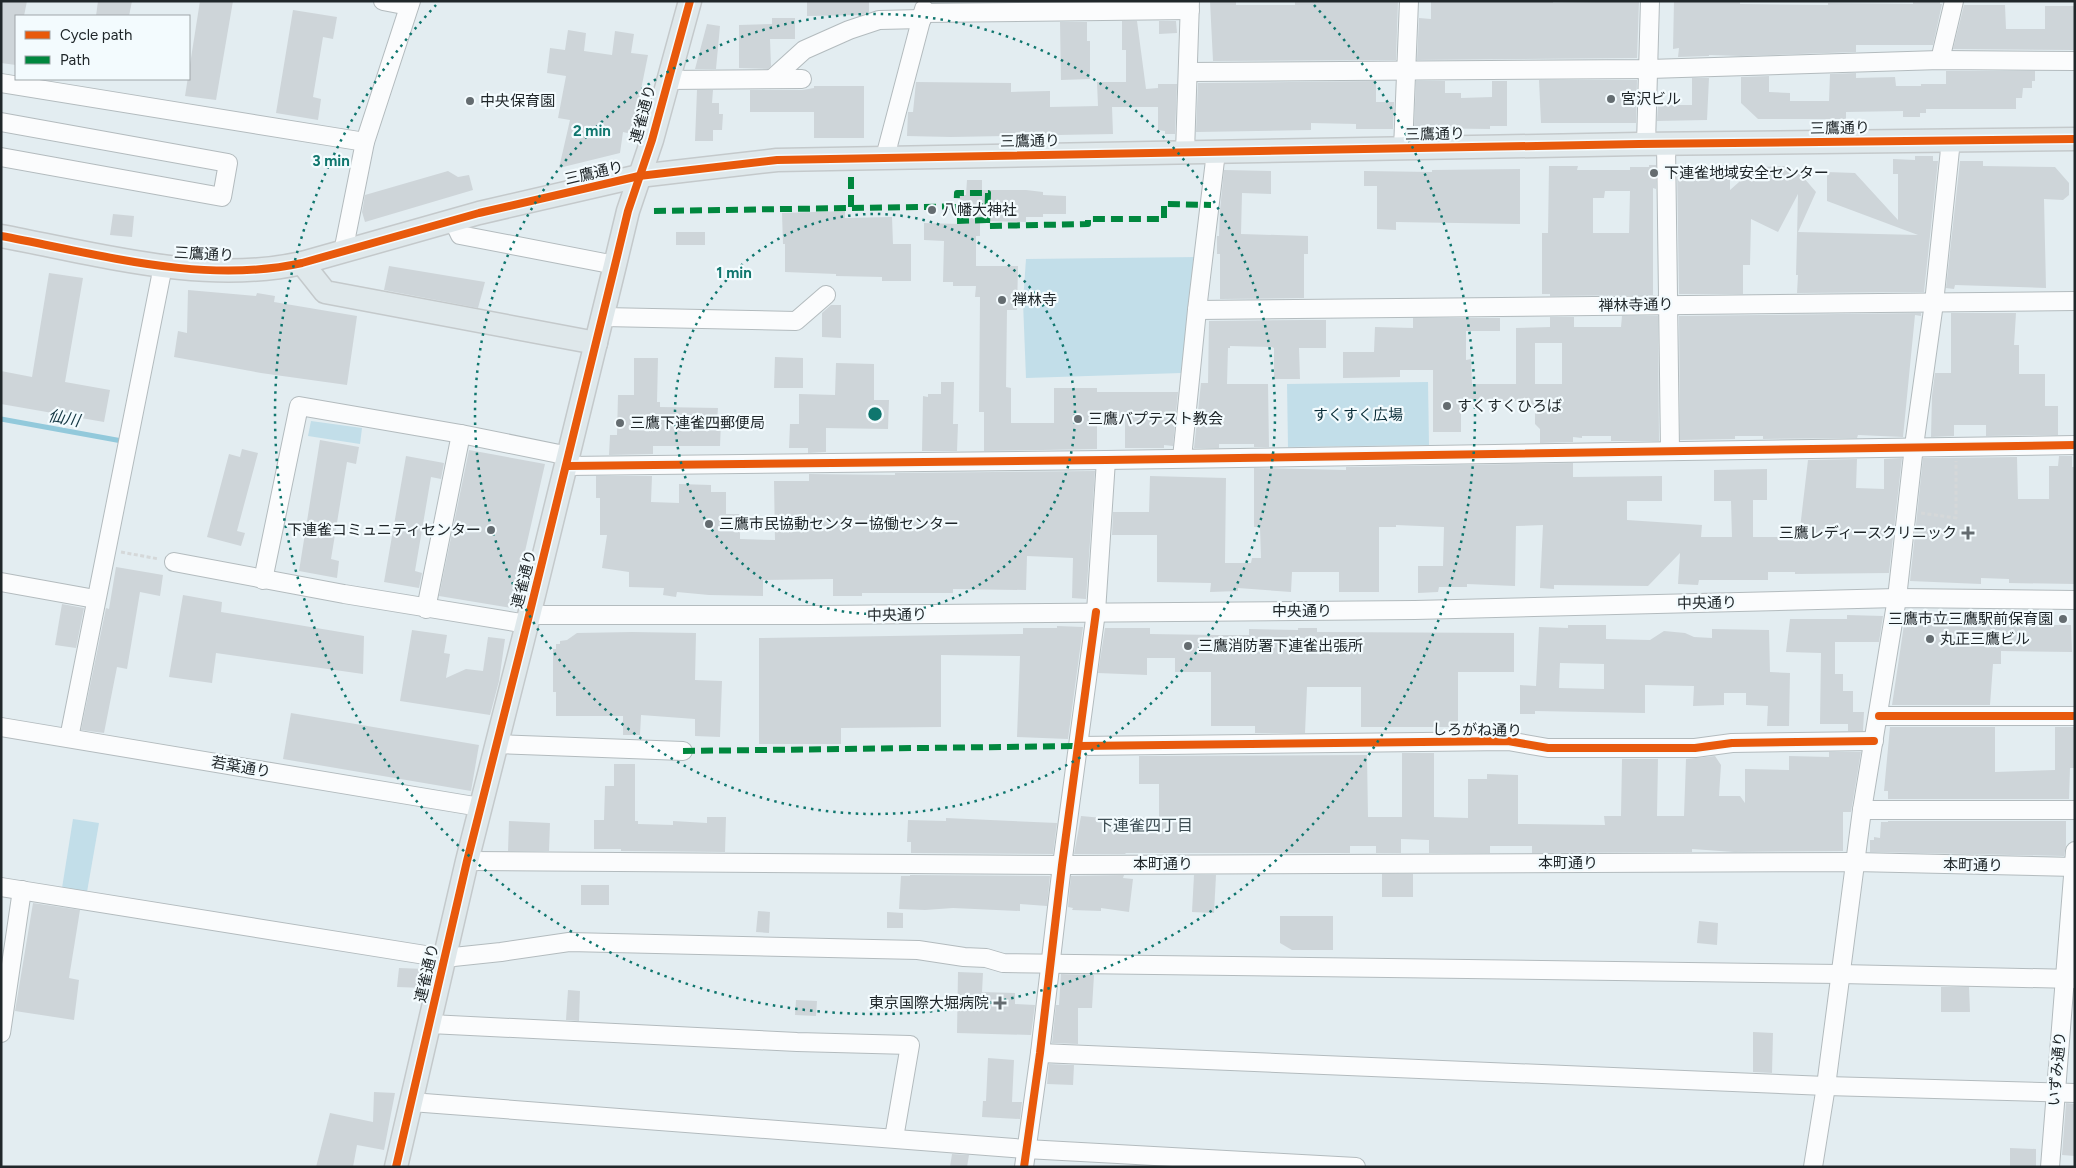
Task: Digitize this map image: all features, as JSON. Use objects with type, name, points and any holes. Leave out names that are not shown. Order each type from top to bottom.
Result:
[{"type":"main road","name":"連雀通り","points":[[396,1167],[467,860],[568,461],[615,265],[690,1]]},
{"type":"main road","name":"三鷹通り","points":[[1,236],[163,266],[217,272],[281,268],[453,220],[639,176],[777,160],[1656,144],[2075,139]]},
{"type":"main road","points":[[302,263],[325,292],[596,344]]},
{"type":"street","points":[[343,252],[365,142],[410,4],[383,1]]},
{"type":"street","points":[[1403,149],[1409,1]]},
{"type":"street","points":[[1650,1],[1649,69],[1668,304],[1670,450]]},
{"type":"street","points":[[1940,60],[1954,1]]},
{"type":"street","points":[[772,79],[804,50],[849,30],[879,20],[924,11],[1190,6],[1186,152]]},
{"type":"street","points":[[885,157],[924,11]]},
{"type":"street","points":[[1188,72],[1649,69],[1940,60],[2075,61]]},
{"type":"street","points":[[667,80],[802,80]]},
{"type":"street","points":[[1,83],[365,142]]},
{"type":"street","points":[[1,122],[228,163],[222,197],[1,157]]},
{"type":"street","points":[[1813,1167],[1826,1086],[1862,810],[1897,598],[1914,446],[1934,303],[1952,140]]},
{"type":"street","points":[[1182,458],[1216,152]]},
{"type":"street","points":[[453,220],[460,234],[615,265]]},
{"type":"street","points":[[69,738],[95,599],[163,266]]},
{"type":"street","points":[[603,317],[796,321],[826,294]]},
{"type":"street","name":"禅林寺通り","points":[[1197,310],[1668,304],[2075,302]]},
{"type":"street","points":[[263,580],[299,406],[461,434],[568,461],[1106,460],[2075,444]]},
{"type":"street","points":[[426,609],[461,434]]},
{"type":"street","points":[[1024,1167],[1096,612],[1106,460]]},
{"type":"street","name":"中央通り","points":[[174,562],[426,609],[528,620],[819,615],[1415,610],[1897,598],[2075,600]]},
{"type":"street","points":[[1,582],[95,599]]},
{"type":"street","points":[[1879,716],[2075,716]]},
{"type":"street","name":"若葉通り","points":[[1,727],[480,807]]},
{"type":"street","name":"しろがね通り","points":[[1079,746],[1508,741],[1548,748],[1695,748],[1732,743],[1874,740]]},
{"type":"street","points":[[496,744],[684,751]]},
{"type":"street","points":[[1862,810],[2075,810]]},
{"type":"street","name":"本町通り","points":[[467,860],[1062,864],[2074,862]]},
{"type":"street","name":"いずみ通り","points":[[2050,1167],[2055,1092],[2070,979],[2074,862]]},
{"type":"street","points":[[1,887],[444,958],[569,942],[918,950],[964,957],[986,958],[1003,963],[1050,962],[2070,979]]},
{"type":"street","points":[[1,1033],[22,890]]},
{"type":"street","points":[[430,1024],[797,1042],[910,1045],[894,1138]]},
{"type":"street","points":[[1040,1054],[1826,1086],[2075,1093]]},
{"type":"street","points":[[411,1102],[1026,1149],[1356,1167]]},
{"type":"path","points":[[1907,512],[1956,518],[1956,446]]},
{"type":"path","points":[[106,549],[174,562]]},
{"type":"green space","points":[[1198,257],[1181,373],[1026,378],[1023,302],[1026,259]]},
{"type":"green space","name":"すくすく広場","points":[[1428,382],[1429,445],[1288,447],[1287,384]]},
{"type":"green space","points":[[311,421],[362,428],[360,444],[308,436]]},
{"type":"green space","points":[[73,819],[99,823],[87,892],[62,888]]},
{"type":"building","points":[[1,1],[27,1],[24,15],[15,15],[15,65],[1,63]]},
{"type":"building","points":[[98,1],[132,1],[129,15],[96,15]]},
{"type":"building","points":[[200,1],[233,1],[216,100],[185,96],[188,80],[190,80],[190,64]]},
{"type":"building","points":[[807,1],[869,1],[869,12],[861,15],[807,16]]},
{"type":"building","points":[[1210,1],[1236,1],[1236,5],[1295,5],[1295,1],[1398,1],[1396,60],[1213,61]]},
{"type":"building","points":[[1431,1],[1553,1],[1553,3],[1639,1],[1637,58],[1417,60],[1419,18],[1431,19]]},
{"type":"building","points":[[1674,1],[1740,1],[1740,4],[1828,5],[1828,3],[1913,4],[1913,1],[1940,1],[1940,4],[1942,4],[1933,45],[1856,45],[1856,52],[1678,57],[1679,48],[1673,49]]},
{"type":"building","points":[[1964,5],[2005,5],[2006,29],[2045,29],[2045,6],[2075,6],[2075,50],[1953,49]]},
{"type":"building","points":[[293,10],[337,17],[333,39],[323,37],[313,97],[321,99],[318,120],[276,113]]},
{"type":"building","points":[[772,18],[795,18],[795,39],[770,39],[771,66],[768,69],[739,68],[739,25],[772,24]]},
{"type":"building","points":[[1122,21],[1137,21],[1146,89],[1158,88],[1158,84],[1177,84],[1175,134],[1165,134],[1165,131],[1158,130],[1158,107],[1112,107],[1113,134],[907,136],[908,112],[913,112],[916,82],[1011,83],[1011,92],[1050,91],[1050,107],[1098,106],[1097,82],[1126,82],[1126,50],[1122,50]]},
{"type":"building","points":[[1159,21],[1176,21],[1177,33],[1159,34]]},
{"type":"building","points":[[1060,22],[1087,22],[1087,41],[1090,41],[1090,79],[1061,80]]},
{"type":"building","points":[[707,24],[720,26],[716,69],[695,69]]},
{"type":"building","points":[[568,30],[586,33],[584,51],[612,55],[615,31],[634,34],[631,53],[648,55],[632,134],[623,132],[620,153],[559,168],[570,120],[558,118],[566,76],[547,73],[550,48],[565,50]]},
{"type":"building","points":[[1946,71],[2035,71],[2035,81],[2032,81],[2032,88],[2023,88],[2022,98],[2016,98],[2016,109],[1926,109],[1926,113],[1920,113],[1920,117],[1903,117],[1903,111],[1846,112],[1846,119],[1758,119],[1741,103],[1741,77],[1769,76],[1769,92],[1790,93],[1790,101],[1829,101],[1830,74],[1856,73],[1856,78],[1895,77],[1896,86],[1921,86],[1921,84],[1946,84]]},
{"type":"building","points":[[1692,78],[1709,78],[1707,120],[1657,121],[1658,105],[1692,105]]},
{"type":"building","points":[[1539,80],[1637,80],[1636,123],[1541,123]]},
{"type":"building","points":[[1376,81],[1376,102],[1394,102],[1393,129],[1356,129],[1356,124],[1311,123],[1311,130],[1196,132],[1198,83]]},
{"type":"building","points":[[1416,81],[1445,81],[1445,93],[1461,93],[1461,98],[1492,97],[1492,81],[1507,81],[1507,126],[1490,126],[1490,129],[1414,128]]},
{"type":"building","points":[[814,86],[864,86],[864,138],[814,138],[814,112],[750,112],[750,90],[802,90],[814,88]]},
{"type":"building","points":[[697,90],[713,90],[712,103],[719,103],[719,114],[723,114],[722,130],[713,130],[713,141],[695,141]]},
{"type":"building","points":[[1915,156],[1933,156],[1933,161],[1938,161],[1924,292],[1797,293],[1798,194],[1778,232],[1751,219],[1750,265],[1743,265],[1743,294],[1679,294],[1677,166],[1714,167],[1714,165],[1730,165],[1730,190],[1756,167],[1789,166],[1798,173],[1798,171],[1816,192],[1798,232],[1918,235],[1827,201],[1827,172],[1855,173],[1898,220],[1898,174],[1893,174],[1893,159],[1915,160]]},
{"type":"building","points":[[1960,161],[1983,161],[1983,166],[2055,167],[2069,183],[2069,195],[2063,200],[2044,199],[2046,288],[1955,285],[1954,289],[1946,288]]},
{"type":"building","points":[[1649,165],[1656,165],[1656,189],[1653,188],[1653,295],[1550,296],[1550,294],[1542,294],[1542,233],[1548,233],[1549,166],[1578,166],[1577,170],[1630,170],[1630,167],[1649,167]],"holes":[[[1605,191],[1630,191],[1629,233],[1593,233],[1593,198],[1604,198]]]},
{"type":"building","points":[[1520,169],[1520,224],[1396,222],[1396,230],[1377,229],[1377,186],[1364,186],[1364,171],[1432,172],[1432,170]]},
{"type":"building","points":[[1224,170],[1271,171],[1271,194],[1242,193],[1241,234],[1308,236],[1308,254],[1304,254],[1304,298],[1220,299],[1220,254],[1217,254],[1217,236],[1219,236]]},
{"type":"building","points":[[448,171],[458,177],[469,175],[473,190],[365,222],[362,212],[365,195]]},
{"type":"building","points":[[967,180],[982,180],[982,190],[1026,190],[1043,192],[1043,195],[1066,196],[1066,214],[1043,214],[1043,217],[1026,217],[1026,222],[980,221],[980,236],[976,236],[976,266],[1018,266],[1017,310],[1007,310],[1006,387],[1011,388],[1011,423],[1054,423],[1054,388],[1097,388],[1097,392],[1178,392],[1173,446],[1164,445],[1164,448],[1125,448],[1125,419],[1097,418],[1097,449],[984,451],[984,412],[979,412],[980,297],[975,297],[976,286],[953,286],[953,282],[943,282],[944,241],[924,240],[924,223],[960,224],[960,195],[966,195]]},
{"type":"building","points":[[845,211],[845,218],[892,217],[893,244],[911,244],[911,281],[882,281],[882,277],[785,272],[782,213]]},
{"type":"building","points":[[113,214],[134,216],[132,237],[110,235]]},
{"type":"building","points":[[676,232],[705,232],[705,245],[676,245]]},
{"type":"building","points":[[389,266],[485,282],[478,308],[384,290]]},
{"type":"building","points":[[49,273],[83,278],[65,382],[110,390],[104,422],[1,404],[1,371],[32,377]]},
{"type":"building","points":[[188,290],[256,296],[257,293],[275,296],[274,302],[357,316],[347,385],[261,373],[174,357],[178,331],[187,333]]},
{"type":"building","points":[[831,305],[841,305],[841,338],[822,337],[822,313]]},
{"type":"building","points":[[1921,313],[1921,316],[1915,315],[1903,437],[1858,435],[1857,438],[1763,439],[1763,436],[1735,436],[1735,439],[1680,440],[1679,316]]},
{"type":"building","points":[[1951,313],[2016,313],[2014,345],[2019,345],[2019,374],[2045,374],[2045,406],[2058,406],[2058,435],[1986,436],[1986,425],[1954,425],[1954,436],[1931,437],[1932,396],[1935,373],[1951,373]]},
{"type":"building","points":[[1622,316],[1658,316],[1659,441],[1611,441],[1611,436],[1582,436],[1582,438],[1573,437],[1573,442],[1540,443],[1540,429],[1535,424],[1535,409],[1528,401],[1461,401],[1461,432],[1433,432],[1433,370],[1400,370],[1400,377],[1343,378],[1343,352],[1374,352],[1375,327],[1413,328],[1413,318],[1500,318],[1500,331],[1466,331],[1466,360],[1471,359],[1472,384],[1516,384],[1516,328],[1550,327],[1550,317],[1574,317],[1574,327],[1621,327]],"holes":[[[1535,343],[1562,343],[1562,384],[1535,384]]]},
{"type":"building","points":[[1326,320],[1326,348],[1299,348],[1300,379],[1274,379],[1274,348],[1272,347],[1230,346],[1228,348],[1227,384],[1268,384],[1269,447],[1254,447],[1254,444],[1219,444],[1219,448],[1194,448],[1201,383],[1208,383],[1209,321]]},
{"type":"building","points":[[775,357],[803,358],[803,388],[774,388]]},
{"type":"building","points":[[634,358],[658,358],[657,402],[660,402],[660,407],[718,408],[717,421],[721,421],[720,446],[653,446],[653,454],[609,455],[610,435],[617,435],[618,395],[634,395]]},
{"type":"building","points":[[836,363],[874,364],[874,400],[889,400],[888,429],[826,428],[826,452],[808,453],[808,448],[789,448],[790,424],[799,424],[799,394],[835,395]]},
{"type":"building","points":[[941,382],[954,382],[953,424],[958,424],[957,451],[922,451],[923,396],[928,397],[928,394],[941,394]]},
{"type":"building","points":[[320,440],[359,447],[356,464],[347,462],[331,559],[339,561],[337,578],[299,571]]},
{"type":"building","points":[[242,449],[258,453],[237,531],[245,533],[241,546],[207,537],[229,454],[240,457]]},
{"type":"building","name":"下連雀コミュニティセンター","points":[[469,450],[545,464],[512,608],[439,596]]},
{"type":"building","points":[[406,456],[444,463],[441,479],[431,477],[415,571],[422,573],[419,588],[384,582]]},
{"type":"building","points":[[2059,456],[2072,456],[2072,467],[2075,467],[2075,584],[2009,583],[2009,579],[1981,578],[1981,584],[1910,581],[1923,458],[2017,457],[2018,499],[2049,499],[2049,466],[2058,466]]},
{"type":"building","points":[[1902,458],[1889,573],[1795,574],[1795,572],[1768,572],[1768,580],[1699,580],[1698,585],[1678,584],[1680,553],[1648,586],[1554,585],[1554,589],[1540,588],[1543,525],[1516,526],[1515,586],[1467,584],[1467,587],[1439,587],[1438,592],[1418,593],[1418,566],[1443,566],[1444,527],[1396,525],[1396,527],[1379,527],[1379,592],[1339,592],[1339,572],[1292,572],[1291,592],[1238,588],[1238,591],[1210,592],[1211,583],[1157,582],[1157,535],[1112,535],[1113,512],[1149,512],[1150,476],[1226,478],[1225,563],[1251,563],[1252,558],[1261,558],[1260,527],[1254,527],[1254,468],[1346,470],[1346,467],[1573,463],[1573,477],[1662,476],[1662,501],[1627,501],[1627,520],[1702,525],[1701,537],[1732,537],[1731,501],[1714,501],[1714,470],[1767,469],[1767,500],[1753,500],[1753,537],[1799,537],[1808,460],[1857,459],[1856,488],[1884,489],[1884,459]]},
{"type":"building","points":[[1095,471],[1086,599],[1072,598],[1073,558],[1027,556],[1026,590],[953,589],[953,593],[862,593],[862,596],[833,596],[833,579],[763,580],[763,596],[709,595],[677,592],[676,597],[663,595],[664,588],[629,587],[629,572],[602,568],[607,535],[600,535],[600,498],[596,498],[596,476],[652,476],[651,502],[679,503],[679,484],[711,485],[711,492],[726,492],[726,514],[740,514],[740,539],[775,540],[774,481],[809,481],[809,474],[895,475],[895,473]]},
{"type":"building","points":[[116,567],[163,575],[160,596],[140,592],[127,669],[117,667],[104,733],[81,730],[106,608],[109,609]]},
{"type":"building","points":[[183,595],[222,602],[221,612],[364,636],[363,674],[216,653],[212,683],[169,677]]},
{"type":"building","points":[[62,604],[84,608],[76,648],[55,645]]},
{"type":"building","points":[[1847,615],[1883,616],[1879,642],[1835,642],[1835,674],[1843,674],[1843,691],[1853,691],[1853,712],[1864,712],[1863,731],[1848,731],[1848,724],[1820,724],[1821,653],[1786,652],[1790,619],[1847,619]]},
{"type":"building","points":[[1961,617],[2000,619],[2000,625],[2071,625],[2072,652],[2001,651],[2001,664],[1993,664],[1990,705],[1892,705],[1905,618]]},
{"type":"building","points":[[1568,625],[1606,625],[1606,639],[1650,640],[1664,631],[1685,633],[1694,637],[1712,638],[1712,629],[1769,630],[1770,672],[1790,673],[1789,726],[1767,726],[1768,706],[1746,705],[1746,693],[1724,693],[1724,705],[1693,706],[1694,686],[1645,685],[1645,713],[1535,711],[1535,714],[1520,714],[1520,685],[1536,686],[1539,627],[1568,628]],"holes":[[[1560,663],[1604,664],[1604,689],[1559,688]]]},
{"type":"building","points":[[1057,626],[1083,627],[1068,739],[1017,737],[1020,656],[941,655],[941,727],[841,728],[841,744],[759,744],[759,638],[1023,634],[1023,628],[1057,628]]},
{"type":"building","points":[[1105,628],[1150,628],[1150,634],[1216,635],[1249,635],[1249,629],[1298,630],[1298,628],[1317,628],[1317,632],[1514,633],[1514,672],[1458,672],[1458,727],[1361,727],[1361,687],[1307,687],[1305,733],[1255,733],[1255,726],[1211,726],[1211,672],[1175,672],[1175,658],[1147,658],[1147,675],[1098,673]]},
{"type":"building","points":[[412,630],[447,635],[444,653],[450,654],[446,678],[466,669],[483,671],[488,637],[505,639],[499,681],[490,715],[400,701]]},
{"type":"building","points":[[577,633],[696,633],[695,680],[722,681],[720,737],[695,736],[695,719],[641,715],[640,735],[623,735],[623,716],[556,716],[556,692],[553,692],[553,649],[556,649],[556,644],[560,644],[560,641],[567,640]]},
{"type":"building","points":[[291,713],[479,745],[471,791],[283,759]]},
{"type":"building","points":[[1890,727],[1995,727],[1995,772],[2055,770],[2055,727],[2075,727],[2075,768],[2070,768],[2069,799],[1888,799],[1888,791],[1884,791]]},
{"type":"building","points":[[1829,752],[1861,752],[1851,812],[1843,812],[1843,851],[1734,852],[1692,849],[1692,852],[1532,853],[1532,846],[1490,846],[1490,853],[1429,853],[1429,840],[1401,839],[1401,853],[1376,853],[1376,846],[1350,846],[1350,853],[1074,854],[1081,816],[1135,821],[1136,817],[1159,819],[1159,784],[1139,784],[1139,756],[1367,755],[1368,817],[1402,817],[1402,753],[1434,753],[1434,817],[1468,818],[1468,779],[1487,779],[1487,774],[1518,775],[1518,824],[1605,825],[1604,816],[1621,816],[1622,759],[1658,759],[1657,816],[1684,816],[1686,759],[1715,756],[1721,765],[1719,796],[1740,796],[1745,803],[1745,769],[1789,770],[1789,756],[1829,757]]},
{"type":"building","points":[[614,764],[635,764],[635,821],[638,821],[638,824],[673,825],[673,821],[707,823],[707,817],[726,817],[725,852],[594,849],[594,820],[604,820],[605,786],[614,786]]},
{"type":"building","points":[[946,818],[1057,823],[1053,854],[911,853],[911,842],[907,842],[908,820],[946,821]]},
{"type":"building","points":[[509,821],[550,823],[549,851],[508,851]]},
{"type":"building","points":[[2066,821],[2066,845],[2064,856],[1870,852],[1870,840],[1874,840],[1874,837],[1880,838],[1881,822]]},
{"type":"building","points":[[1382,874],[1413,874],[1413,897],[1382,897]]},
{"type":"building","points":[[1124,875],[1123,878],[1133,879],[1129,912],[1101,908],[1101,911],[1072,910],[1073,908],[1068,907],[1071,876]]},
{"type":"building","points":[[1194,875],[1216,875],[1214,913],[1192,912]]},
{"type":"building","points":[[901,876],[1050,876],[1047,906],[1020,904],[1020,911],[953,908],[899,909]]},
{"type":"building","points":[[581,885],[609,885],[609,905],[581,905]]},
{"type":"building","points":[[33,903],[80,910],[69,978],[79,980],[74,1020],[15,1011]]},
{"type":"building","points":[[758,911],[770,912],[769,933],[756,932]]},
{"type":"building","points":[[887,912],[903,913],[903,928],[887,928]]},
{"type":"building","points":[[1280,916],[1333,916],[1333,950],[1292,950],[1280,943]]},
{"type":"building","points":[[1699,921],[1718,923],[1717,945],[1697,943]]},
{"type":"building","points":[[399,968],[426,969],[424,988],[397,987]]},
{"type":"building","points":[[958,972],[983,973],[982,992],[1015,993],[1015,1004],[1035,1005],[1031,1035],[957,1033]]},
{"type":"building","points":[[1061,974],[1094,975],[1092,1008],[1078,1008],[1078,1044],[1052,1043],[1056,1005],[1059,1005]]},
{"type":"building","points":[[1941,987],[1969,987],[1970,1012],[1941,1012]]},
{"type":"building","points":[[568,990],[580,991],[579,1021],[566,1020]]},
{"type":"building","points":[[796,1000],[817,1001],[816,1016],[795,1015]]},
{"type":"building","points":[[1753,1032],[1773,1033],[1772,1073],[1753,1072]]},
{"type":"building","points":[[988,1058],[1014,1060],[1012,1102],[1022,1102],[1020,1119],[982,1117],[983,1101],[986,1101]]},
{"type":"building","points":[[1049,1064],[1074,1065],[1073,1085],[1047,1084]]},
{"type":"building","points":[[374,1092],[395,1093],[384,1150],[357,1145],[353,1167],[316,1167],[330,1113],[373,1122]]},
{"type":"building","points":[[2066,1103],[2075,1104],[2075,1156],[2062,1155]]},
{"type":"building","points":[[2010,1148],[2036,1149],[2036,1167],[2010,1167]]},
{"type":"building","points":[[952,1154],[969,1155],[967,1167],[950,1167]]},
{"type":"waterway","name":"仙川","points":[[1,419],[122,441]]},
{"type":"marked path","points":[[851,175],[851,207]]},
{"type":"marked path","points":[[987,220],[956,221],[957,193],[988,193],[987,226],[1088,224],[1088,219],[1164,219],[1164,204],[1211,205]]},
{"type":"marked path","points":[[654,211],[983,206]]},
{"type":"marked path","points":[[683,751],[1079,746]]},
{"type":"cycle path","points":[[396,1167],[467,861],[628,211],[652,140],[690,1]]},
{"type":"cycle path","points":[[1,236],[151,264],[227,271],[265,269],[302,263],[479,213],[639,176],[777,160],[1639,144],[2075,139]]},
{"type":"cycle path","points":[[567,466],[1106,460],[2075,445]]},
{"type":"cycle path","points":[[1024,1167],[1096,612]]},
{"type":"cycle path","points":[[1879,716],[2075,716]]},
{"type":"cycle path","points":[[1079,746],[1508,741],[1548,748],[1695,748],[1732,743],[1874,741]]},
{"type":"place","name":"宮沢ビル","points":[[1611,99]]},
{"type":"place","name":"中央保育園","points":[[470,101]]},
{"type":"place","name":"下連雀地域安全センター","points":[[1654,173]]},
{"type":"place","name":"八幡大神社","points":[[932,210]]},
{"type":"place","name":"禅林寺","points":[[1002,300]]},
{"type":"place","name":"すくすくひろば","points":[[1447,406]]},
{"type":"place","name":"三鷹バプテスト教会","points":[[1078,419]]},
{"type":"place","name":"三鷹下連雀四郵便局","points":[[620,423]]},
{"type":"place","name":"三鷹市民協動センター協働センター","points":[[709,524]]},
{"type":"place","name":"下連雀コミュニティセンター","points":[[491,530]]},
{"type":"place","name":"三鷹レディースクリニック","points":[[1968,533]]},
{"type":"place","name":"三鷹市立三鷹駅前保育園","points":[[2063,619]]},
{"type":"place","name":"丸正三鷹ビル","points":[[1930,639]]},
{"type":"place","name":"三鷹消防署下連雀出張所","points":[[1188,646]]},
{"type":"place","name":"東京国際大堀病院","points":[[1000,1003]]},
{"type":"district","name":"下連雀四丁目","points":[[1145,825]]}]
